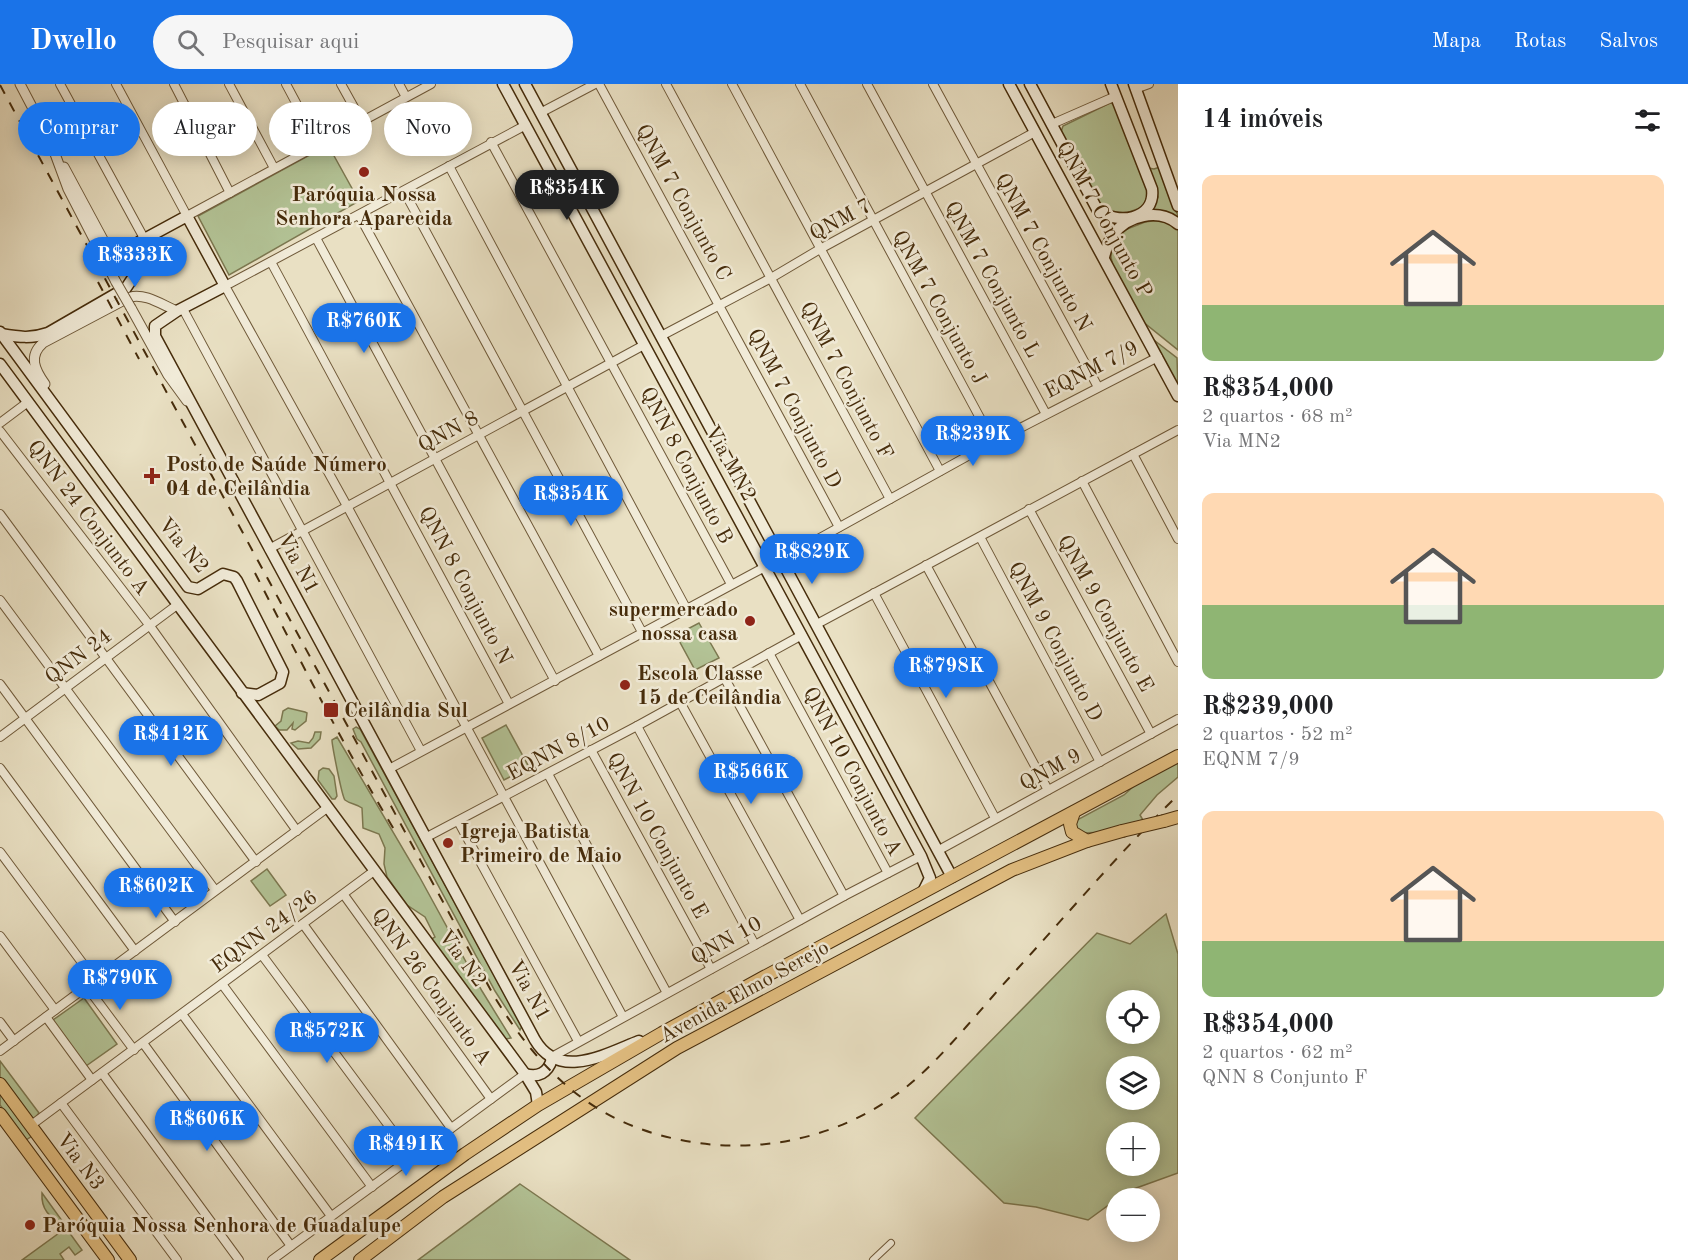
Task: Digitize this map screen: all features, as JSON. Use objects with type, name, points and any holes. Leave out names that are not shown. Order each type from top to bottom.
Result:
[{"type":"main road","name":"Via MN2","points":[[503,84],[921,856],[930,878],[922,893]]},
{"type":"main road","points":[[525,84],[939,850],[952,877],[953,890],[933,910]]},
{"type":"main road","name":"QNM 7 Conjunto P","points":[[1009,84],[1178,396]]},
{"type":"main road","points":[[1030,84],[1097,209],[1109,218],[1160,216],[1168,217],[1178,224]]},
{"type":"main road","points":[[1104,257],[1108,243],[1114,234],[1144,212],[1152,201],[1152,189],[1111,84]]},
{"type":"main road","points":[[1135,86],[1178,206]]},
{"type":"main road","points":[[1142,163],[1154,164],[1161,159]]},
{"type":"main road","points":[[550,171],[588,227],[601,226]]},
{"type":"main road","points":[[1,333],[24,338],[34,338],[48,333],[126,288],[134,276],[142,241],[187,216],[225,286],[180,310],[155,326],[153,332],[193,407]]},
{"type":"main road","points":[[587,238],[601,226]]},
{"type":"main road","name":"Via N2","points":[[1,333],[192,590],[198,590],[223,574],[234,577],[237,581],[283,672],[280,683],[258,695],[242,693]]},
{"type":"main road","name":"Via N2","points":[[0,364],[525,1074],[536,1092],[538,1105]]},
{"type":"main road","points":[[662,379],[682,406],[704,444],[711,444],[715,435]]},
{"type":"main road","name":"Via N1","points":[[193,407],[535,1040],[540,1049],[551,1058]]},
{"type":"main road","points":[[60,446],[77,460],[103,497],[111,498],[115,489]]},
{"type":"main road","points":[[705,456],[722,448]]},
{"type":"main road","points":[[110,514],[114,506],[122,507],[150,544],[170,563]]},
{"type":"main road","points":[[826,683],[830,675],[837,673],[848,690],[855,694]]},
{"type":"main road","points":[[834,696],[850,715],[869,751],[877,751],[880,748],[880,741]]},
{"type":"main road","name":"Avenida Elmo Serejo","points":[[320,1260],[465,1154],[538,1105],[764,977],[1178,756]]},
{"type":"main road","points":[[874,770],[877,761],[882,759],[886,762],[904,796],[922,819]]},
{"type":"main road","points":[[1074,812],[1070,824],[1072,832],[1087,841]]},
{"type":"main road","name":"Avenida Elmo Serejo","points":[[360,1260],[477,1174],[677,1048],[1012,870],[1087,841],[1178,817]]},
{"type":"main road","points":[[779,969],[781,981],[788,989]]},
{"type":"main road","points":[[764,977],[771,981],[775,996]]},
{"type":"main road","name":"Avenida Elmo Serejo","points":[[551,1058],[570,1062],[581,1061],[662,1033]]},
{"type":"main road","points":[[525,1074],[534,1076],[545,1072],[550,1066],[551,1058]]},
{"type":"main road","name":"Via N3","points":[[0,1084],[130,1260]]},
{"type":"main road","name":"Via N3","points":[[0,1114],[108,1259]]},
{"type":"main road","points":[[465,1154],[469,1168],[477,1174]]},
{"type":"main road","points":[[51,1182],[74,1205],[100,1240],[108,1239],[109,1232]]},
{"type":"main road","points":[[108,1259],[107,1253],[112,1249],[118,1251],[124,1260]]},
{"type":"street","name":"Via N1","points":[[20,84],[29,102]]},
{"type":"street","points":[[58,156],[107,247],[114,252],[142,241],[60,84]]},
{"type":"street","points":[[116,84],[187,216],[296,156]]},
{"type":"street","points":[[174,84],[230,193]]},
{"type":"street","points":[[229,84],[274,168]]},
{"type":"street","points":[[286,84],[296,102]]},
{"type":"street","points":[[342,84],[352,102]]},
{"type":"street","points":[[399,84],[406,97]]},
{"type":"street","points":[[372,114],[430,84]]},
{"type":"street","points":[[540,113],[597,84]]},
{"type":"street","name":"QNM 7 Conjunto C","points":[[597,84],[720,305]]},
{"type":"street","name":"QNM 7 Conjunto F","points":[[666,84],[890,499]]},
{"type":"street","points":[[732,84],[940,471]]},
{"type":"street","name":"QNM 7 Conjunto J","points":[[800,84],[993,442]]},
{"type":"street","name":"QNM 7 Conjunto L","points":[[867,84],[1046,414]]},
{"type":"street","name":"QNM 7 Conjunto N","points":[[933,84],[1098,387]]},
{"type":"street","points":[[1135,86],[1149,84]]},
{"type":"street","points":[[1052,124],[1116,96]]},
{"type":"street","points":[[526,124],[225,286],[347,506],[623,1017]]},
{"type":"street","name":"QNM 7","points":[[661,336],[1035,132]]},
{"type":"street","name":"QNN 8 Conjunto B","points":[[491,142],[731,584]]},
{"type":"street","name":"Via N1","points":[[56,156],[68,189],[116,282],[176,388],[193,407]]},
{"type":"street","points":[[449,166],[687,608]]},
{"type":"street","points":[[404,191],[642,632]]},
{"type":"street","points":[[359,215],[599,656]]},
{"type":"street","points":[[316,238],[555,681]]},
{"type":"street","name":"QNN 8 Conjunto N","points":[[271,262],[509,704]]},
{"type":"street","points":[[65,420],[58,402],[36,371],[34,355],[37,349],[44,343],[130,297],[138,295],[180,310],[303,530],[421,751]]},
{"type":"street","name":"QNM 7 Conjunto D","points":[[720,305],[838,527]]},
{"type":"street","name":"QNN 8","points":[[269,549],[644,345]]},
{"type":"street","name":"EQNM 7/9","points":[[782,559],[993,442],[1158,357]]},
{"type":"street","points":[[0,423],[28,402]]},
{"type":"street","points":[[817,624],[1178,430]]},
{"type":"street","name":"QNN 24 Conjunto A","points":[[0,431],[150,626],[297,831]]},
{"type":"street","points":[[1133,454],[1178,539]]},
{"type":"street","points":[[1082,481],[1178,662]]},
{"type":"street","name":"QNM 9 Conjunto E","points":[[1029,509],[1151,734]]},
{"type":"street","points":[[0,514],[256,862]]},
{"type":"street","name":"QNM 9 Conjunto D","points":[[980,537],[1100,762]]},
{"type":"street","points":[[926,565],[1048,790]]},
{"type":"street","points":[[389,769],[765,567]]},
{"type":"street","points":[[874,593],[995,818]]},
{"type":"street","points":[[0,600],[215,890]]},
{"type":"street","name":"QNN 24","points":[[0,737],[177,605]]},
{"type":"street","name":"EQNN 8/10","points":[[425,838],[504,798],[802,635]]},
{"type":"street","name":"QNN 10 Conjunto A","points":[[769,653],[888,873]]},
{"type":"street","points":[[724,677],[844,896]]},
{"type":"street","points":[[0,684],[175,922]]},
{"type":"street","points":[[680,702],[800,920]]},
{"type":"street","name":"QNM 9","points":[[939,850],[1178,719]]},
{"type":"street","points":[[637,726],[755,945]]},
{"type":"street","name":"QNN 10 Conjunto E","points":[[591,750],[711,969]]},
{"type":"street","points":[[0,768],[135,951]]},
{"type":"street","points":[[548,774],[667,993]]},
{"type":"street","points":[[0,1051],[327,808]]},
{"type":"street","points":[[458,821],[578,1041]]},
{"type":"street","points":[[0,852],[95,980]]},
{"type":"street","name":"QNN 10","points":[[551,1058],[578,1041],[921,856]]},
{"type":"street","name":"EQNN 24/26","points":[[30,1126],[374,871]]},
{"type":"street","name":"QNN 26 Conjunto A","points":[[344,895],[491,1099]]},
{"type":"street","points":[[303,924],[451,1128]]},
{"type":"street","points":[[0,936],[55,1010]]},
{"type":"street","points":[[262,955],[412,1157]]},
{"type":"street","points":[[222,984],[372,1187]]},
{"type":"street","points":[[87,987],[134,1050]]},
{"type":"street","points":[[182,1014],[331,1216]]},
{"type":"street","points":[[46,1017],[92,1080]]},
{"type":"street","points":[[0,1022],[14,1041]]},
{"type":"street","points":[[142,1043],[291,1246]]},
{"type":"street","points":[[102,1073],[239,1260]]},
{"type":"street","points":[[272,1260],[525,1074]]},
{"type":"street","points":[[61,1103],[177,1260]]},
{"type":"street","points":[[873,1260],[891,1243]]},
{"type":"green space","points":[[1110,103],[1115,104],[1149,192],[1143,207],[1121,215],[1103,209],[1061,132],[1063,126]]},
{"type":"green space","points":[[308,156],[334,156],[359,201],[229,275],[198,216]]},
{"type":"green space","points":[[1160,167],[1178,219],[1149,213],[1158,197],[1148,168]]},
{"type":"green space","points":[[1159,220],[1175,226],[1178,230],[1178,350],[1142,321],[1113,267],[1111,257],[1111,246],[1122,231],[1145,222]]},
{"type":"green space","points":[[1150,337],[1177,358],[1178,388]]},
{"type":"green space","points":[[699,623],[719,658],[695,670],[676,635]]},
{"type":"green space","points":[[288,708],[307,713],[306,721],[295,730],[292,729],[293,723],[287,730],[279,730],[275,726],[281,721],[283,711]]},
{"type":"green space","points":[[506,725],[529,767],[504,780],[482,738]]},
{"type":"green space","points":[[356,727],[360,729],[522,1026],[520,1030],[495,991],[361,742],[357,739],[353,729]]},
{"type":"green space","points":[[315,732],[321,732],[320,739],[311,748],[298,749],[291,743],[298,741],[309,743]]},
{"type":"green space","points":[[337,737],[511,1038],[505,1039],[430,940],[435,937],[425,917],[407,905],[387,877],[384,864],[385,848],[379,834],[363,828],[362,808],[345,800],[332,740]]},
{"type":"green space","points":[[1178,762],[1178,777],[1157,795],[1140,815],[1143,820],[1103,831],[1078,832],[1075,824],[1077,820]]},
{"type":"green space","points":[[323,768],[329,769],[334,776],[337,796],[335,799],[332,799],[318,780],[319,771]]},
{"type":"green space","points":[[267,869],[286,895],[270,906],[251,881]]},
{"type":"green space","points":[[1166,914],[1178,954],[1178,1173],[1136,1188],[1106,1188],[1106,1207],[1088,1220],[1036,1207],[1004,1203],[915,1118],[1097,933],[1130,944]]},
{"type":"green space","points":[[84,998],[117,1044],[86,1066],[53,1020]]},
{"type":"green space","points":[[0,1061],[39,1113],[34,1119],[30,1119],[0,1078]]},
{"type":"green space","points":[[0,1093],[32,1136],[26,1140],[0,1105]]},
{"type":"green space","points":[[520,1184],[630,1260],[418,1260]]},
{"type":"green space","points":[[42,1193],[63,1222],[47,1212]]},
{"type":"green space","points":[[66,1228],[82,1250],[75,1255],[69,1247],[60,1254],[64,1260],[22,1260]]},
{"type":"railway","points":[[0,85],[494,996],[511,1023],[549,1070],[595,1106],[621,1121],[649,1132],[712,1145],[744,1146],[806,1137],[865,1114],[892,1098],[917,1078],[941,1054],[1113,862],[1178,795]]},
{"type":"railway","points":[[98,282],[139,359]]},
{"type":"railway","points":[[255,573],[340,735],[395,831]]},
{"type":"place","name":"Paróquia Nossa Senhora Aparecida","points":[[364,172]]},
{"type":"place","name":"Posto de Saúde Número 04 de Ceilândia","points":[[152,476]]},
{"type":"place","name":"supermercado nossa casa","points":[[750,621]]},
{"type":"place","name":"Escola Classe 15 de Ceilândia","points":[[625,685]]},
{"type":"place","name":"Ceilândia Sul","points":[[331,710]]},
{"type":"place","name":"Igreja Batista Primeiro de Maio","points":[[448,843]]},
{"type":"place","name":"Paróquia Nossa Senhora de Guadalupe","points":[[30,1225]]}]
